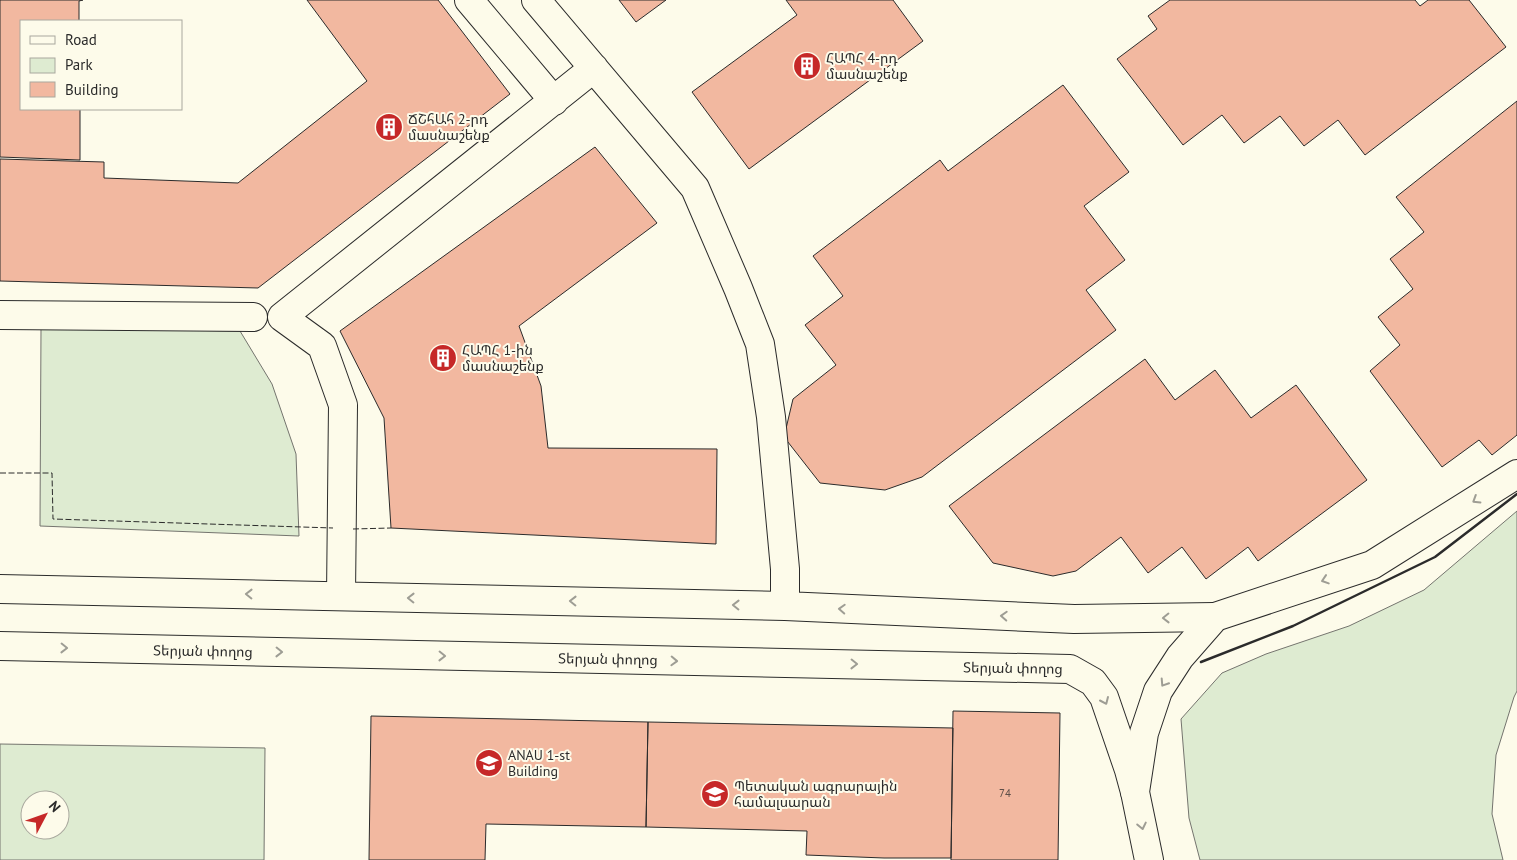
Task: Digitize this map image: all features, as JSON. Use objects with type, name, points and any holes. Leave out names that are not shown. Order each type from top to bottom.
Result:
[{"type":"street","points":[[469,0],[554,101]]},
{"type":"street","points":[[536,0],[695,188],[738,288],[760,344],[782,532],[785,606]]},
{"type":"street","points":[[341,596],[343,405],[322,346],[282,317],[594,68]]},
{"type":"street","points":[[0,315],[253,317]]},
{"type":"street","points":[[0,589],[785,606],[1074,619],[1215,617],[1372,565],[1517,474]]},
{"type":"street","points":[[1135,792],[1144,733],[1158,691],[1180,657],[1215,617]]},
{"type":"street","name":"Տերյան փողոց","points":[[0,646],[1070,669],[1093,682],[1104,697],[1129,770],[1149,860]]},
{"type":"green space","points":[[41,328],[240,331],[272,384],[296,454],[299,536],[40,526]]},
{"type":"green space","points":[[1517,511],[1517,691],[1496,755],[1492,814],[1503,860],[1200,860],[1189,818],[1181,719],[1222,673],[1266,654],[1349,626],[1424,590]]},
{"type":"green space","points":[[0,744],[265,748],[264,860],[0,860]]},
{"type":"building","points":[[0,0],[83,0],[79,1],[79,20],[20,20],[20,110],[80,110],[80,160],[0,157]]},
{"type":"building","name":"ՃՇհԱհ 2-րդ մասնաշենք","points":[[307,0],[438,0],[510,94],[258,288],[0,281],[0,159],[104,162],[104,178],[238,183],[367,81]]},
{"type":"building","points":[[619,0],[666,0],[636,22]]},
{"type":"building","name":"ՀԱՊՀ 4-րդ մասնաշենք","points":[[786,0],[893,0],[923,41],[749,169],[692,92],[797,15]]},
{"type":"building","points":[[1170,0],[1415,0],[1420,6],[1428,0],[1469,0],[1506,47],[1365,155],[1338,120],[1304,146],[1280,116],[1244,143],[1222,115],[1183,145],[1117,59],[1157,29],[1148,16]]},
{"type":"building","points":[[1063,85],[1129,172],[1084,206],[1125,260],[1086,290],[1116,330],[922,477],[885,490],[820,483],[784,437],[793,399],[836,365],[805,325],[843,296],[813,256],[940,160],[948,171]]},
{"type":"building","points":[[1517,101],[1517,435],[1492,455],[1479,440],[1442,467],[1370,371],[1400,345],[1378,317],[1413,289],[1390,259],[1424,232],[1396,197]]},
{"type":"building","name":"ՀԱՊՀ 1-ին մասնաշենք","points":[[595,147],[657,223],[519,326],[541,386],[548,448],[717,449],[716,544],[391,528],[384,418],[340,331]]},
{"type":"building","points":[[1145,359],[1175,400],[1215,370],[1251,418],[1296,385],[1367,480],[1258,561],[1248,547],[1206,579],[1182,547],[1148,573],[1121,537],[1076,571],[1053,576],[993,563],[949,506]]},
{"type":"building","points":[[953,711],[1060,713],[1058,860],[951,860]]},
{"type":"building","points":[[371,716],[648,722],[646,827],[486,824],[485,860],[369,860]]},
{"type":"building","points":[[648,722],[953,728],[951,858],[806,855],[807,831],[646,827]]},
{"type":"fence","points":[[0,473],[52,473],[53,519],[333,528]]},
{"type":"fence","points":[[353,529],[391,528]]},
{"type":"wall","points":[[1201,662],[1293,626],[1435,557],[1517,494]]},
{"type":"place","name":"ՀԱՊՀ 4-րդ մասնաշենք","points":[[807,66]]},
{"type":"place","name":"ՃՇհԱհ 2-րդ մասնաշենք","points":[[389,127]]},
{"type":"place","name":"ՀԱՊՀ 1-ին մասնաշենք","points":[[443,358]]},
{"type":"place","name":"ANAU 1-st Building","points":[[489,763]]},
{"type":"place","name":"Պետական ագրարային համալսարան","points":[[715,794]]}]
